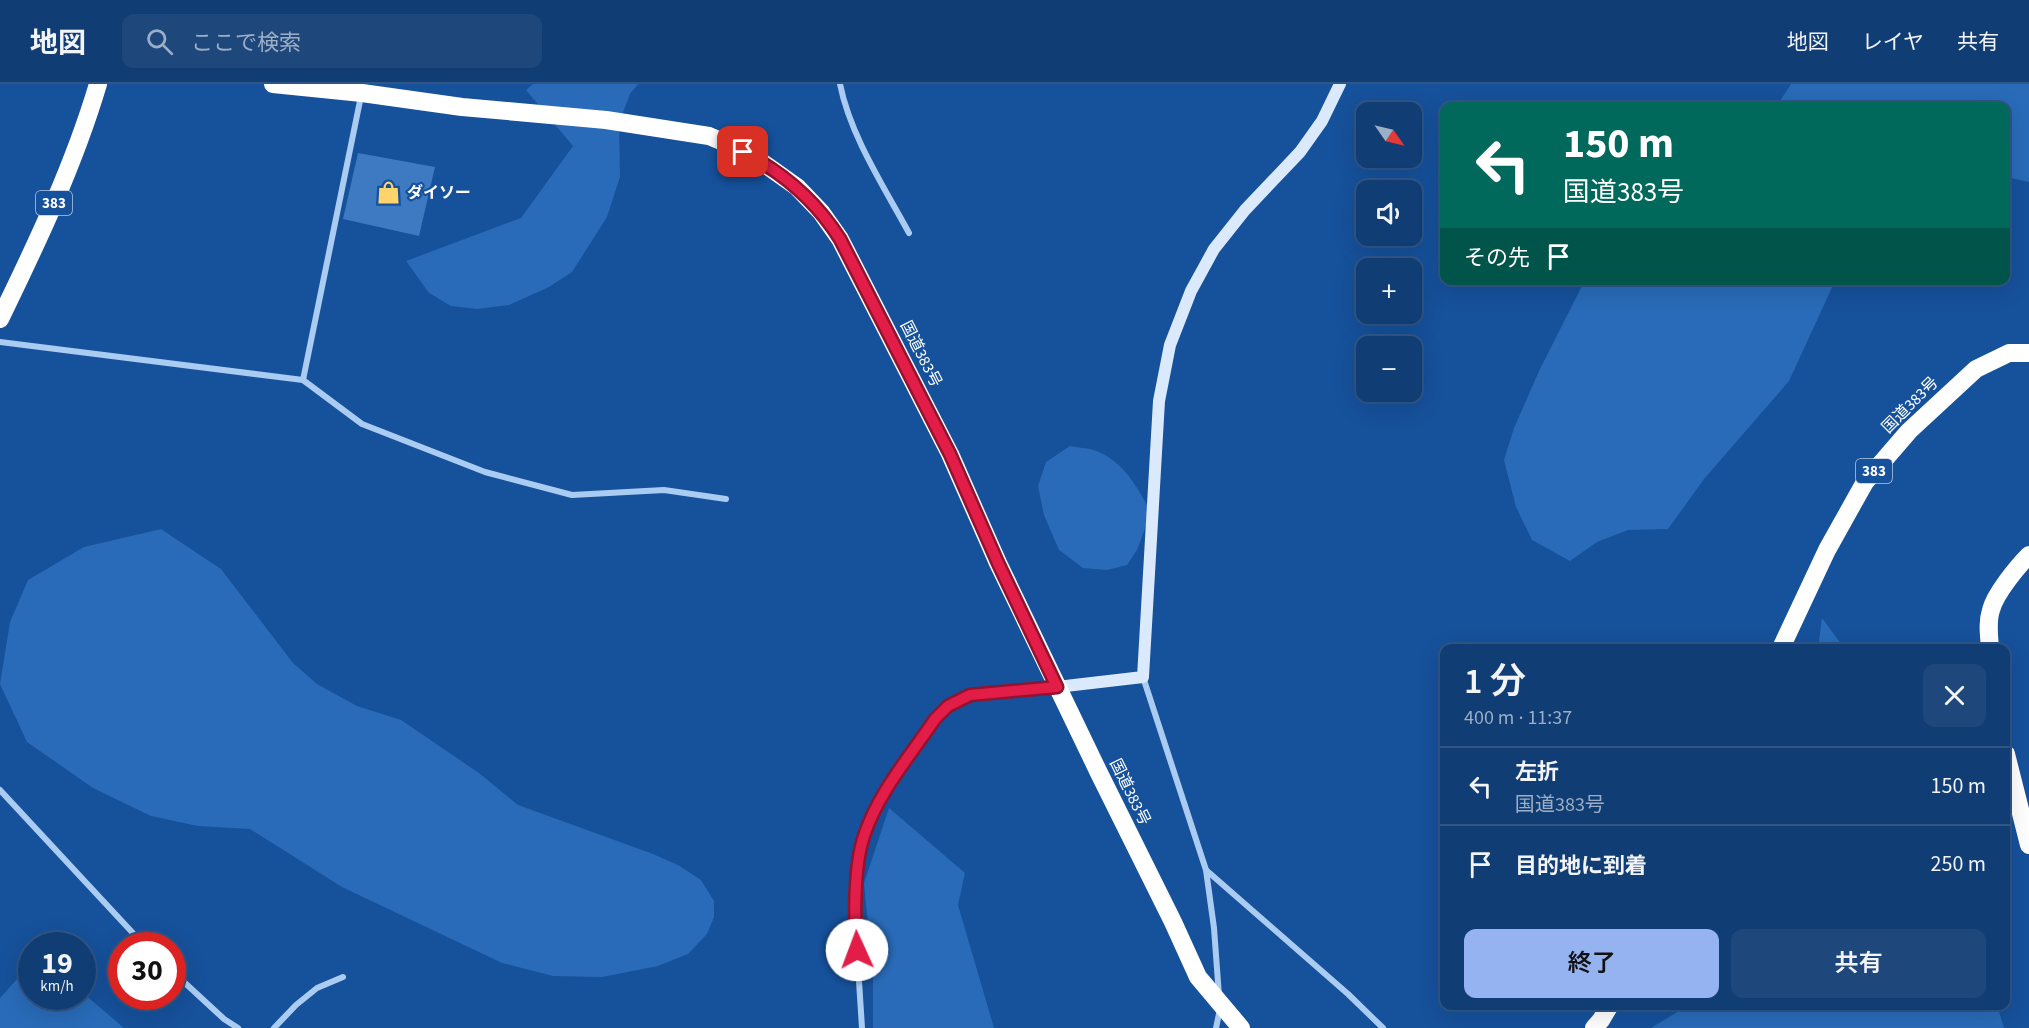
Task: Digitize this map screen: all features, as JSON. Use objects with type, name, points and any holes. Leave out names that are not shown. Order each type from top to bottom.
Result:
[{"type":"highway","name":"383","points":[[0,319],[43,232],[90,112],[98,84]]},
{"type":"highway","name":"国道383号","points":[[273,84],[362,93],[462,107],[606,120],[709,136],[759,160],[797,187],[821,212],[840,239],[950,454],[998,563],[1173,922],[1197,977],[1241,1028]]},
{"type":"highway","name":"国道383号","points":[[1783,644],[1827,549],[1865,482],[1909,431],[1977,369],[2008,353],[2029,353]]},
{"type":"highway","points":[[1990,644],[1988,629],[1991,608],[2016,568],[2029,555]]},
{"type":"highway","points":[[2010,770],[2029,845]]},
{"type":"highway","points":[[1594,1028],[1607,1010]]},
{"type":"street","points":[[840,84],[843,98],[860,140],[909,233]]},
{"type":"street","points":[[1216,1028],[1220,1006],[1214,928],[1206,870],[1143,677],[1159,402],[1170,345],[1191,291],[1214,249],[1245,210],[1300,152],[1322,121],[1340,84]]},
{"type":"street","points":[[303,380],[362,93]]},
{"type":"street","points":[[0,342],[303,380],[362,424],[485,472],[572,495],[664,490],[726,499]]},
{"type":"street","points":[[862,1028],[856,933],[857,873],[863,838],[877,806],[935,719],[948,706],[970,695],[1143,677]]},
{"type":"street","points":[[0,790],[132,932]]},
{"type":"street","points":[[1206,870],[1348,994],[1383,1028]]},
{"type":"street","points":[[274,1028],[296,1005],[317,988],[343,977]]},
{"type":"street","points":[[186,984],[238,1028]]},
{"type":"shaded area","points":[[533,84],[638,84],[630,94],[619,123],[620,177],[607,217],[572,272],[549,287],[509,305],[477,309],[451,306],[429,293],[406,261],[521,218],[573,146],[526,90]]},
{"type":"shaded area","points":[[1791,84],[2029,84],[2029,182],[2010,178],[2010,102],[1778,102]]},
{"type":"shaded area","points":[[1582,285],[1833,285],[1789,381],[1704,479],[1668,529],[1628,530],[1597,542],[1570,561],[1532,540],[1516,507],[1504,460],[1514,428],[1539,371]]},
{"type":"shaded area","points":[[1070,446],[1096,451],[1116,463],[1135,485],[1151,512],[1137,550],[1127,565],[1107,570],[1083,568],[1059,550],[1044,515],[1038,486],[1046,462]]},
{"type":"shaded area","points":[[161,529],[221,569],[293,663],[317,684],[357,706],[401,720],[479,773],[518,805],[653,854],[678,865],[701,880],[714,901],[714,917],[707,934],[688,954],[658,966],[602,977],[553,976],[502,963],[342,887],[250,829],[198,826],[151,816],[93,788],[27,742],[0,684],[10,622],[28,580],[84,547]]},
{"type":"shaded area","points":[[1822,618],[1841,644],[1819,644]]},
{"type":"shaded area","points":[[889,808],[965,873],[958,905],[994,1028],[873,1028],[873,977],[864,883]]},
{"type":"shaded area","points":[[18,978],[18,1010],[96,1010],[96,1004],[124,1028],[0,1028],[0,998]]},
{"type":"shaded area","points":[[1681,1010],[1999,1010],[2004,1028],[1651,1028]]},
{"type":"building","name":"ダイソー","points":[[358,153],[435,167],[419,236],[343,219]]},
{"type":"place","name":"ダイソー","points":[[389,193]]},
{"type":"route","points":[[743,152],[759,160],[797,187],[821,212],[840,239],[950,454],[998,563],[1057,687],[970,695],[948,706],[935,719],[877,806],[863,838],[857,873],[857,950]]}]
